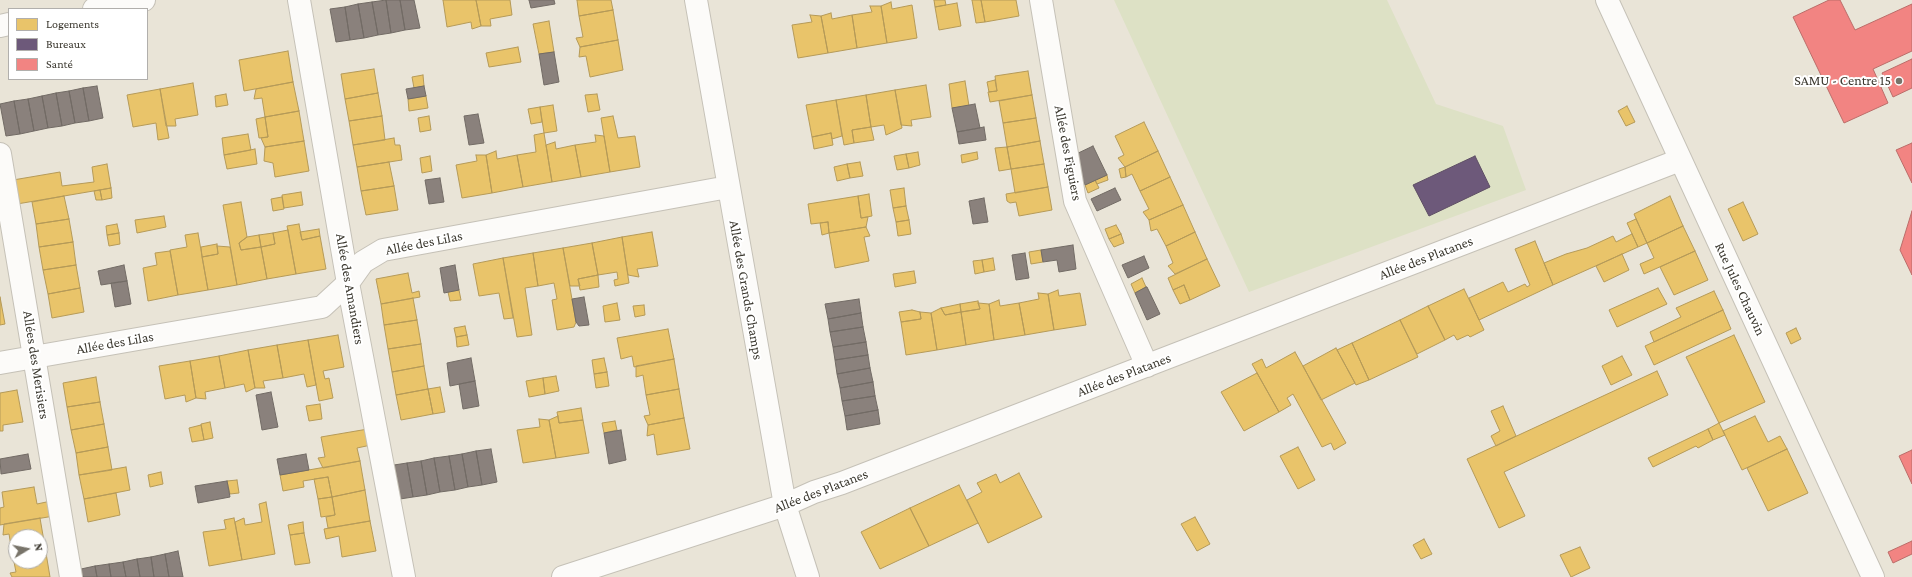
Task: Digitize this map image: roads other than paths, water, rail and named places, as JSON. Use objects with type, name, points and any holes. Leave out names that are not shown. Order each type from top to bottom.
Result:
[{"type":"street","points":[[100,8],[144,0]]},
{"type":"street","name":"Allée des Amandiers","points":[[299,0],[348,283],[404,577]]},
{"type":"street","name":"Allée des Grands Champs","points":[[696,0],[785,505],[808,577]]},
{"type":"street","name":"Allée des Figuiers","points":[[1041,0],[1075,201],[1147,366]]},
{"type":"street","name":"Rue Jules Chauvin","points":[[1607,0],[1873,577]]},
{"type":"street","name":"Allées des Merisiers","points":[[0,154],[71,577]]},
{"type":"street","name":"Allée des Platanes","points":[[563,577],[785,505],[814,492],[1147,366],[1680,160]]},
{"type":"street","name":"Allée des Lilas","points":[[0,363],[322,307],[348,283],[363,262],[383,250],[728,187]]},
{"type":"place","name":"SAMU - Centre 15","points":[[1899,81]]}]
